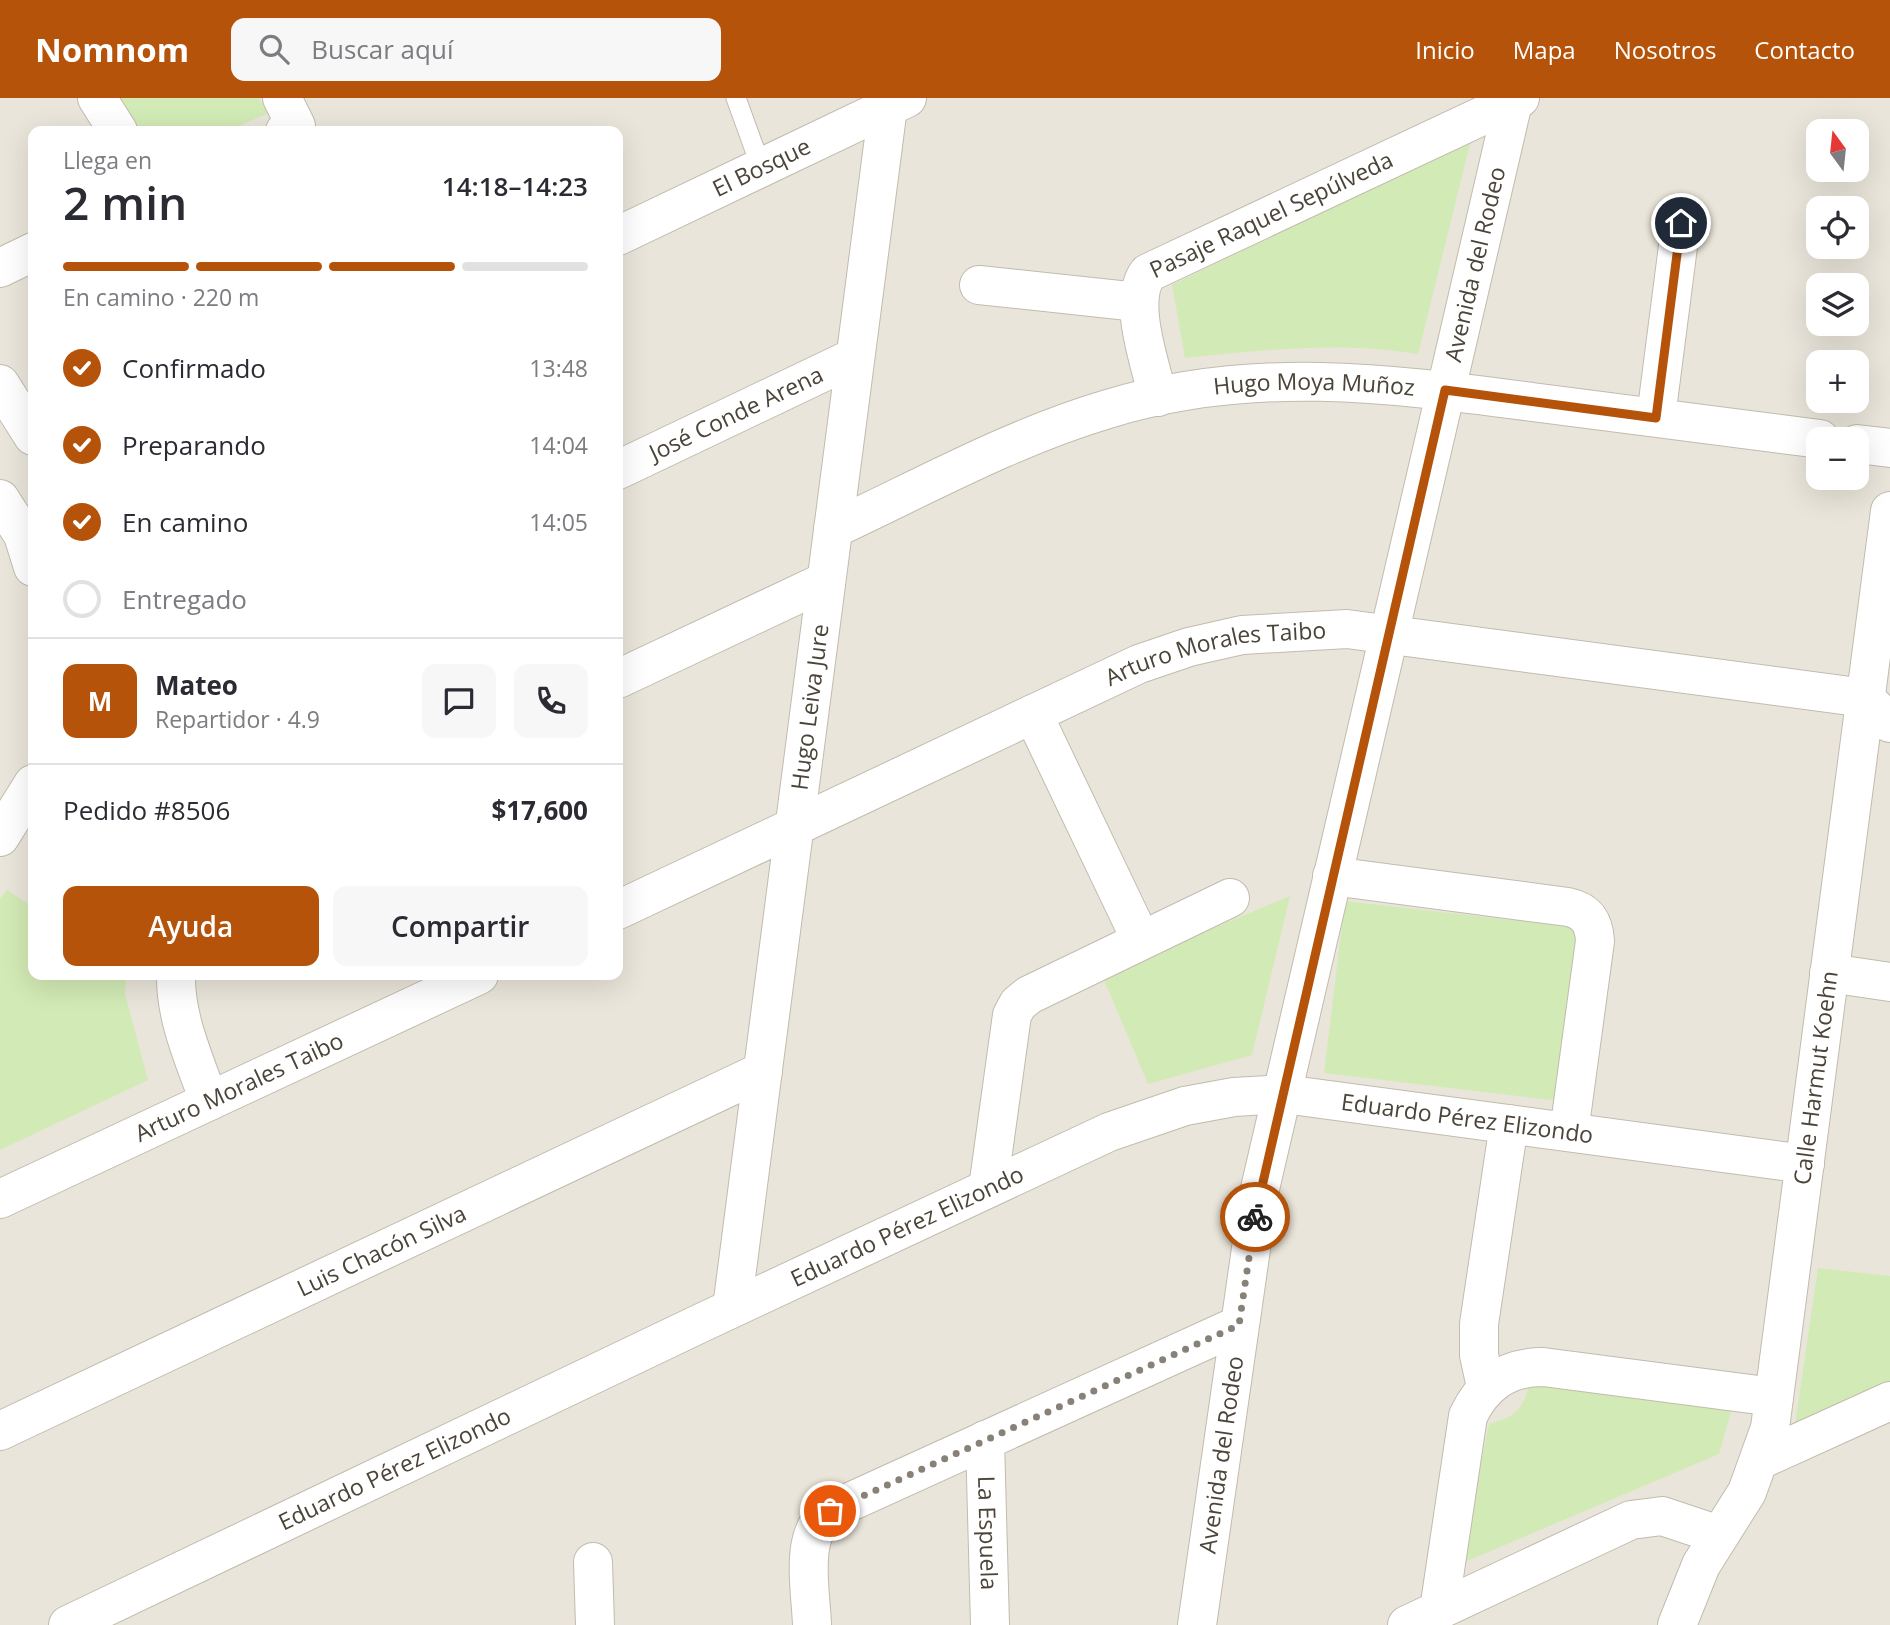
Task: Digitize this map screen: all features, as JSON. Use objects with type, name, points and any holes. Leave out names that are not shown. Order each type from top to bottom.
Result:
[{"type":"street","points":[[97,98],[115,126]]},
{"type":"street","name":"Pasaje Raquel Sepúlveda","points":[[1157,397],[1138,302],[1141,282],[1156,267],[1516,99]]},
{"type":"street","name":"Avenida del Rodeo","points":[[1198,1625],[1259,1192],[1284,1094],[1445,390],[1516,99]]},
{"type":"street","name":"El Bosque","points":[[623,234],[897,102]]},
{"type":"street","name":"Hugo Leiva Jure","points":[[732,1308],[855,358],[897,102]]},
{"type":"street","points":[[1656,418],[1681,223]]},
{"type":"street","points":[[0,268],[28,255]]},
{"type":"street","points":[[979,285],[1138,302]]},
{"type":"street","name":"José Conde Arena","points":[[623,468],[855,358]]},
{"type":"street","name":"Hugo Moya Muñoz","points":[[833,529],[1062,425],[1157,397],[1282,381],[1387,383],[1806,437]]},
{"type":"street","points":[[0,384],[28,428]]},
{"type":"street","points":[[1869,445],[1890,448]]},
{"type":"street","points":[[0,499],[22,544]]},
{"type":"street","name":"Calle Harmut Koehn","points":[[1677,1625],[1701,1565],[1747,1492],[1760,1461],[1774,1397],[1829,973],[1882,700],[1890,511]]},
{"type":"street","points":[[623,677],[826,581]]},
{"type":"street","name":"Arturo Morales Taibo","points":[[623,908],[1139,664],[1189,647],[1242,635],[1291,630],[1347,629],[1389,632],[1882,700]]},
{"type":"street","points":[[1033,714],[1141,940]]},
{"type":"street","points":[[0,837],[28,792]]},
{"type":"street","points":[[1332,876],[1568,907],[1584,913],[1595,930],[1595,942],[1569,1132]]},
{"type":"street","points":[[988,1188],[1013,1015],[1018,1004],[1029,995],[1230,898]]},
{"type":"street","points":[[1829,973],[1890,982]]},
{"type":"street","points":[[176,980],[187,1038],[209,1101]]},
{"type":"street","name":"Arturo Morales Taibo","points":[[0,1199],[468,980]]},
{"type":"street","name":"Luis Chacón Silva","points":[[0,1431],[763,1071]]},
{"type":"street","name":"Eduardo Pérez Elizondo","points":[[68,1625],[732,1308],[988,1188],[1146,1118],[1234,1097],[1284,1094],[1805,1164]]},
{"type":"street","points":[[1486,1387],[1479,1355],[1479,1324],[1509,1124]]},
{"type":"street","points":[[812,1625],[810,1546],[816,1525],[830,1511],[1239,1325]]},
{"type":"street","points":[[1423,1618],[1464,1429],[1473,1404],[1486,1387],[1511,1371],[1543,1367],[1774,1397]]},
{"type":"street","points":[[1760,1461],[1890,1401]]},
{"type":"street","name":"La Espuela","points":[[985,1440],[989,1625]]},
{"type":"street","points":[[1423,1618],[1631,1520],[1662,1516],[1719,1535]]},
{"type":"street","points":[[593,1562],[595,1625]]},
{"type":"lane","points":[[736,98],[761,167]]},
{"type":"shaded area","points":[[0,98],[1890,98],[1890,1625],[0,1625]]},
{"type":"green space","points":[[113,98],[259,98],[268,113],[239,126],[132,126]]},
{"type":"green space","points":[[1471,140],[1418,354],[1330,347],[1185,358],[1172,285]]},
{"type":"green space","points":[[7,890],[28,904],[28,980],[126,980],[125,994],[148,1080],[0,1150],[0,899]]},
{"type":"green space","points":[[1290,896],[1252,1055],[1148,1084],[1102,975]]},
{"type":"green space","points":[[1345,901],[1580,928],[1559,1101],[1324,1073]]},
{"type":"green space","points":[[1818,1268],[1890,1276],[1890,1386],[1795,1425]]},
{"type":"green space","points":[[1531,1380],[1733,1405],[1719,1454],[1460,1564],[1489,1424],[1507,1418],[1518,1410]]},
{"type":"way so far","points":[[830,1511],[1239,1325],[1255,1217]]},
{"type":"route","points":[[1255,1217],[1445,390],[1656,418],[1681,223]]}]
